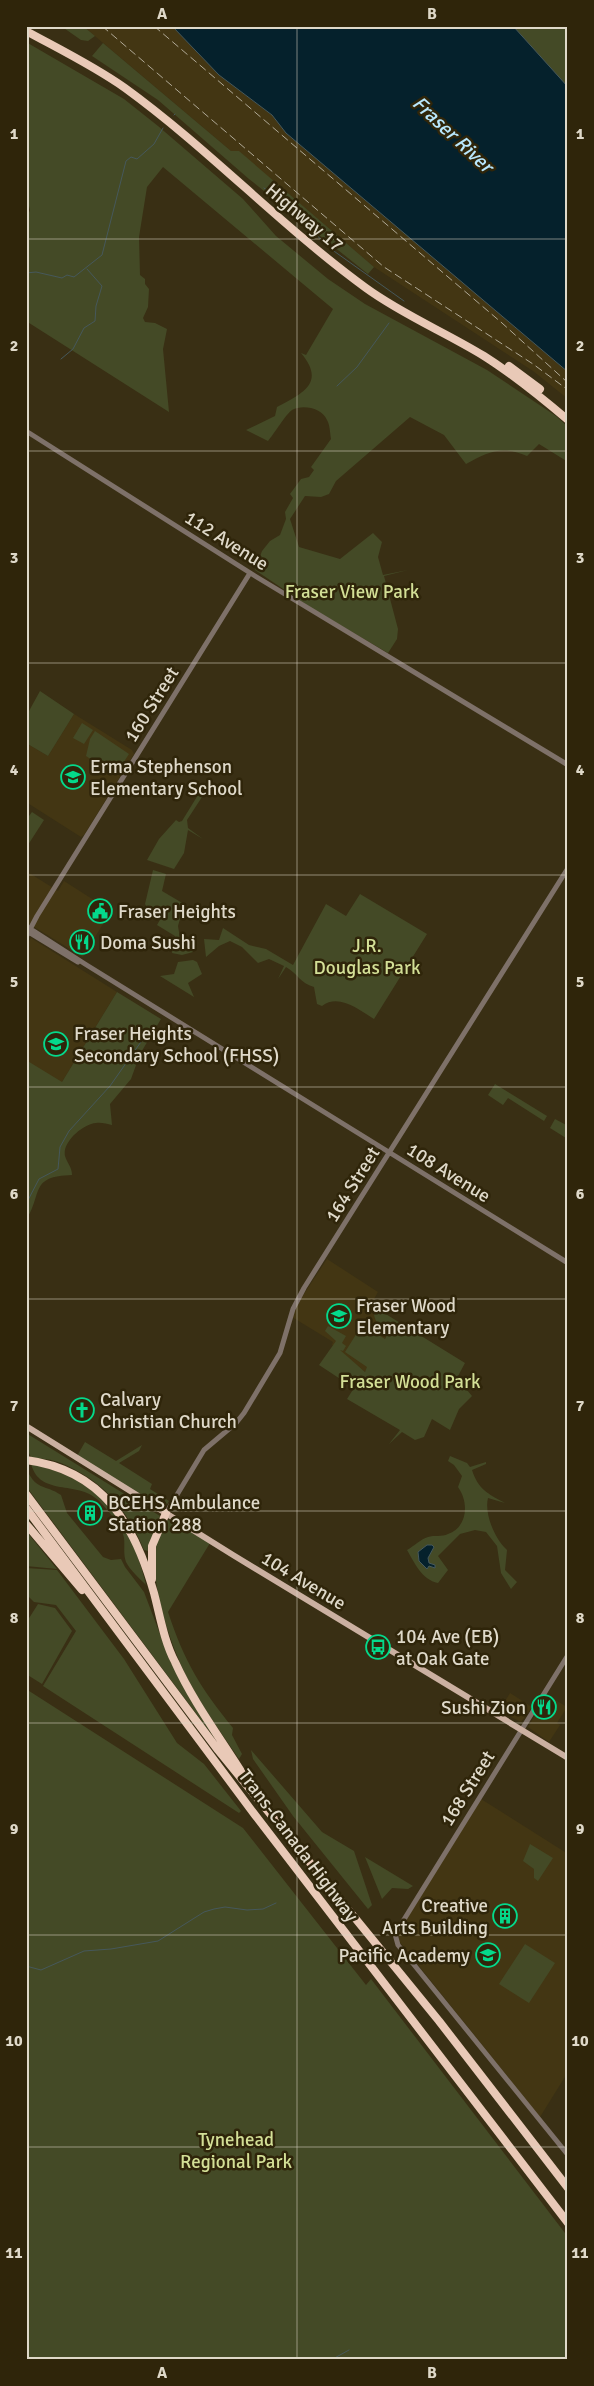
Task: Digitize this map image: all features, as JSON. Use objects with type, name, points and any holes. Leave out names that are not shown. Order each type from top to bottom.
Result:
[{"type":"highway","name":"Highway 17","points":[[27,26],[125,82],[194,138],[340,263],[394,301],[522,374],[568,414]]},
{"type":"highway","name":"Highway 17","points":[[26,31],[122,86],[191,141],[304,240],[360,283],[391,305],[483,355],[519,379],[568,420]]},
{"type":"highway","points":[[29,1460],[56,1467],[76,1475],[95,1488],[113,1505],[134,1537],[154,1593],[174,1662],[264,1807]]},
{"type":"highway","name":"Trans-Canada Highway","points":[[26,1494],[218,1750],[439,2021],[568,2188]]},
{"type":"highway","name":"Trans-Canada Highway","points":[[26,1508],[129,1648],[568,2223]]},
{"type":"highway","points":[[154,1593],[151,1564],[152,1546],[166,1513]]},
{"type":"highway","points":[[26,1524],[129,1648]]},
{"type":"main road","name":"104 Avenue","points":[[26,1426],[568,1758]]},
{"type":"street","name":"112 Avenue","points":[[26,430],[250,573],[568,765]]},
{"type":"street","name":"160 Street","points":[[27,931],[250,573]]},
{"type":"street","name":"164 Street","points":[[166,1513],[204,1450],[236,1423],[244,1413],[280,1353],[297,1300],[568,868]]},
{"type":"street","name":"108 Avenue","points":[[27,931],[85,964],[568,1263]]},
{"type":"street","name":"168 Street","points":[[568,1655],[396,1930],[395,1938],[398,1945],[568,2155]]},
{"type":"shaded area","points":[[83,26],[172,26],[219,75],[272,115],[286,133],[568,372],[568,399],[533,371],[374,267],[239,152],[231,151]]},
{"type":"shaded area","name":"Erma Stephenson Elementary School","points":[[74,714],[132,750],[134,754],[81,837],[26,802],[26,743],[48,756]]},
{"type":"shaded area","points":[[26,871],[58,891],[64,881],[111,911],[83,957],[26,922]]},
{"type":"shaded area","name":"Fraser Heights Secondary School (FHSS)","points":[[31,938],[117,992],[26,1141],[26,946]]},
{"type":"shaded area","name":"Fraser Wood Elementary","points":[[327,1259],[378,1292],[370,1306],[395,1321],[365,1372],[332,1345],[333,1342],[292,1317],[300,1300]]},
{"type":"shaded area","points":[[510,1693],[532,1707],[521,1722],[499,1711]]},
{"type":"shaded area","points":[[547,1695],[567,1707],[557,1723],[560,1725],[549,1742],[528,1727]]},
{"type":"shaded area","name":"Pacific Academy","points":[[481,1799],[568,1854],[568,2072],[540,2117],[399,1941],[398,1933]]},
{"type":"green space","points":[[61,26],[83,26],[95,36],[88,41],[81,40]]},
{"type":"green space","points":[[513,26],[568,26],[568,87]]},
{"type":"green space","name":"Fraser View Park","points":[[26,42],[124,99],[243,199],[276,236],[328,279],[365,304],[487,370],[556,416],[568,427],[568,462],[539,444],[527,456],[510,451],[495,451],[466,464],[444,435],[410,417],[336,481],[329,494],[321,497],[305,496],[290,519],[299,547],[340,559],[373,533],[382,542],[378,557],[383,575],[408,570],[384,576],[398,629],[397,639],[388,653],[313,609],[255,570],[262,551],[270,541],[280,535],[286,519],[285,512],[293,498],[290,494],[301,479],[309,477],[314,470],[311,467],[331,439],[329,424],[325,416],[317,410],[307,407],[292,410],[268,441],[246,430],[275,416],[277,407],[303,392],[308,386],[311,380],[311,372],[308,363],[301,353],[306,355],[333,309],[163,167],[147,187],[139,237],[140,275],[145,279],[145,284],[149,289],[148,307],[143,318],[145,322],[155,323],[167,329],[163,349],[169,412],[26,321],[26,220],[30,210],[26,194]]},
{"type":"green space","points":[[103,43],[231,151],[239,151],[374,267],[368,274],[249,179],[158,100],[92,56]]},
{"type":"green space","points":[[40,691],[74,714],[48,756],[26,743],[26,710],[29,711]]},
{"type":"green space","points":[[82,723],[93,730],[84,744],[73,738]]},
{"type":"green space","points":[[95,731],[129,754],[116,774],[113,774],[86,756],[90,739]]},
{"type":"green space","points":[[198,795],[202,797],[187,820],[188,828],[203,839],[188,830],[184,853],[174,869],[147,860],[159,839],[176,820],[182,821]]},
{"type":"green space","points":[[32,812],[44,820],[26,848],[26,820]]},
{"type":"green space","points":[[153,870],[166,874],[162,891],[184,904],[178,926],[180,938],[194,942],[193,952],[182,955],[172,953],[175,936],[157,925],[161,918],[160,915],[149,911],[145,904]]},
{"type":"green space","name":"J.R. Douglas Park","points":[[360,894],[427,934],[374,1019],[349,1004],[342,1002],[328,1002],[322,1006],[317,1004],[314,987],[305,983],[286,967],[278,979],[284,966],[269,959],[258,963],[242,947],[230,941],[219,946],[206,957],[204,939],[219,940],[223,928],[249,945],[266,949],[293,965],[326,904],[346,916]]},
{"type":"green space","points":[[193,960],[197,962],[202,974],[188,983],[194,997],[160,976],[174,974],[178,962]]},
{"type":"green space","points":[[117,992],[161,1019],[140,1054],[131,1079],[110,1104],[112,1125],[91,1124],[74,1135],[65,1151],[72,1175],[58,1176],[43,1183],[39,1188],[26,1220],[26,1060],[62,1082]]},
{"type":"green space","points":[[495,1084],[547,1116],[544,1121],[508,1098],[503,1105],[488,1095]]},
{"type":"green space","points":[[555,1119],[568,1126],[566,1138],[550,1128]]},
{"type":"green space","name":"Fraser Wood Park","points":[[376,1308],[465,1363],[457,1378],[472,1396],[459,1409],[450,1430],[432,1419],[424,1437],[415,1440],[402,1432],[389,1444],[400,1430],[347,1399],[354,1388],[319,1365],[336,1341],[325,1331],[328,1326],[346,1336],[342,1343],[346,1346],[343,1351],[340,1350],[365,1372],[367,1367],[345,1352],[362,1325],[385,1339],[387,1335],[379,1327],[374,1317],[373,1309]]},
{"type":"green space","points":[[26,1433],[160,1516],[148,1551],[144,1550],[122,1509],[90,1478],[61,1463],[31,1457],[26,1447]]},
{"type":"green space","points":[[85,1442],[116,1461],[142,1445],[139,1451],[119,1463],[152,1484],[150,1489],[169,1501],[166,1506],[160,1507],[77,1456]]},
{"type":"green space","points":[[450,1456],[467,1463],[470,1467],[486,1462],[486,1464],[472,1470],[474,1477],[484,1490],[505,1503],[488,1498],[487,1504],[489,1519],[495,1533],[507,1550],[505,1570],[517,1582],[511,1589],[501,1573],[497,1546],[486,1532],[475,1530],[460,1534],[438,1556],[448,1570],[438,1583],[423,1574],[407,1550],[430,1536],[446,1535],[455,1531],[463,1520],[465,1514],[464,1500],[458,1487],[462,1476],[454,1465],[448,1461]]},
{"type":"green space","points":[[31,1464],[76,1480],[93,1491],[108,1505],[121,1521],[131,1540],[146,1585],[126,1562],[123,1533],[114,1518],[102,1504],[89,1494],[42,1481]]},
{"type":"green space","points":[[26,1467],[29,1475],[37,1484],[61,1495],[67,1513],[103,1557],[111,1560],[121,1559],[144,1592],[171,1663],[218,1743],[26,1486]]},
{"type":"green space","points":[[167,1520],[173,1521],[210,1543],[168,1612],[187,1660],[202,1687],[233,1728],[232,1735],[242,1754],[239,1759],[208,1714],[191,1685],[183,1670],[167,1626],[160,1602],[155,1554],[158,1535]]},
{"type":"green space","points":[[26,1531],[57,1569],[26,1566]]},
{"type":"green space","points":[[26,1568],[57,1570],[124,1659],[177,1743],[204,1764],[241,1811],[239,1813],[43,1686],[76,1631],[56,1605],[34,1602],[26,1594]]},
{"type":"green space","points":[[38,1604],[55,1608],[72,1631],[42,1684],[26,1674],[26,1623]]},
{"type":"green space","name":"Tynehead Regional Park","points":[[26,1689],[243,1828],[366,1985],[371,1979],[568,2237],[568,2360],[26,2360]]},
{"type":"green space","points":[[251,1750],[322,1832],[354,1851],[372,1905],[368,1909],[293,1816],[253,1759]]},
{"type":"green space","points":[[530,1844],[553,1858],[538,1881],[534,1878],[534,1869],[523,1861]]},
{"type":"green space","points":[[365,1857],[413,1886],[408,1889],[392,1888],[382,1899]]},
{"type":"green space","points":[[525,1944],[555,1963],[529,2003],[499,1984]]},
{"type":"water","name":"Fraser River","points":[[172,26],[513,26],[568,87],[568,372],[286,133],[272,115],[219,75]]},
{"type":"water","points":[[427,1545],[434,1547],[428,1558],[429,1563],[435,1565],[435,1568],[429,1566],[427,1569],[419,1561],[418,1552]]},
{"type":"waterway","points":[[26,273],[36,272],[62,278],[67,275],[74,277],[102,255],[126,161],[131,157],[137,159],[154,144],[163,128]]},
{"type":"waterway","points":[[264,188],[279,199],[331,249],[404,301]]},
{"type":"waterway","points":[[61,359],[73,349],[84,328],[95,321],[96,306],[102,286],[87,269]]},
{"type":"waterway","points":[[337,386],[357,367],[389,323]]},
{"type":"waterway","points":[[26,1204],[39,1179],[58,1169],[60,1147],[69,1131],[110,1086],[143,1039]]},
{"type":"waterway","points":[[26,1966],[41,1970],[84,1951],[111,1949],[158,1941],[204,1912],[214,1909],[225,1907],[247,1910],[263,1909],[276,1903]]},
{"type":"waterway","points":[[331,2360],[349,2350]]},
{"type":"railway","points":[[102,26],[384,267],[533,364],[568,390]]},
{"type":"railway","points":[[154,26],[502,323],[567,382]]},
{"type":"place","name":"Erma Stephenson Elementary School","points":[[73,777]]},
{"type":"place","name":"Fraser Heights","points":[[100,911]]},
{"type":"place","name":"Doma Sushi","points":[[82,942]]},
{"type":"place","name":"Fraser Heights Secondary School (FHSS)","points":[[56,1044]]},
{"type":"place","name":"Fraser Wood Elementary","points":[[339,1316]]},
{"type":"place","name":"Calvary Christian Church","points":[[82,1410]]},
{"type":"place","name":"BCEHS Ambulance Station 288","points":[[90,1513]]},
{"type":"place","name":"104 Ave (EB) at Oak Gate","points":[[378,1647]]},
{"type":"place","name":"Sushi Zion","points":[[544,1707]]},
{"type":"place","name":"Creative Arts Building","points":[[505,1916]]},
{"type":"place","name":"Pacific Academy","points":[[488,1955]]}]
